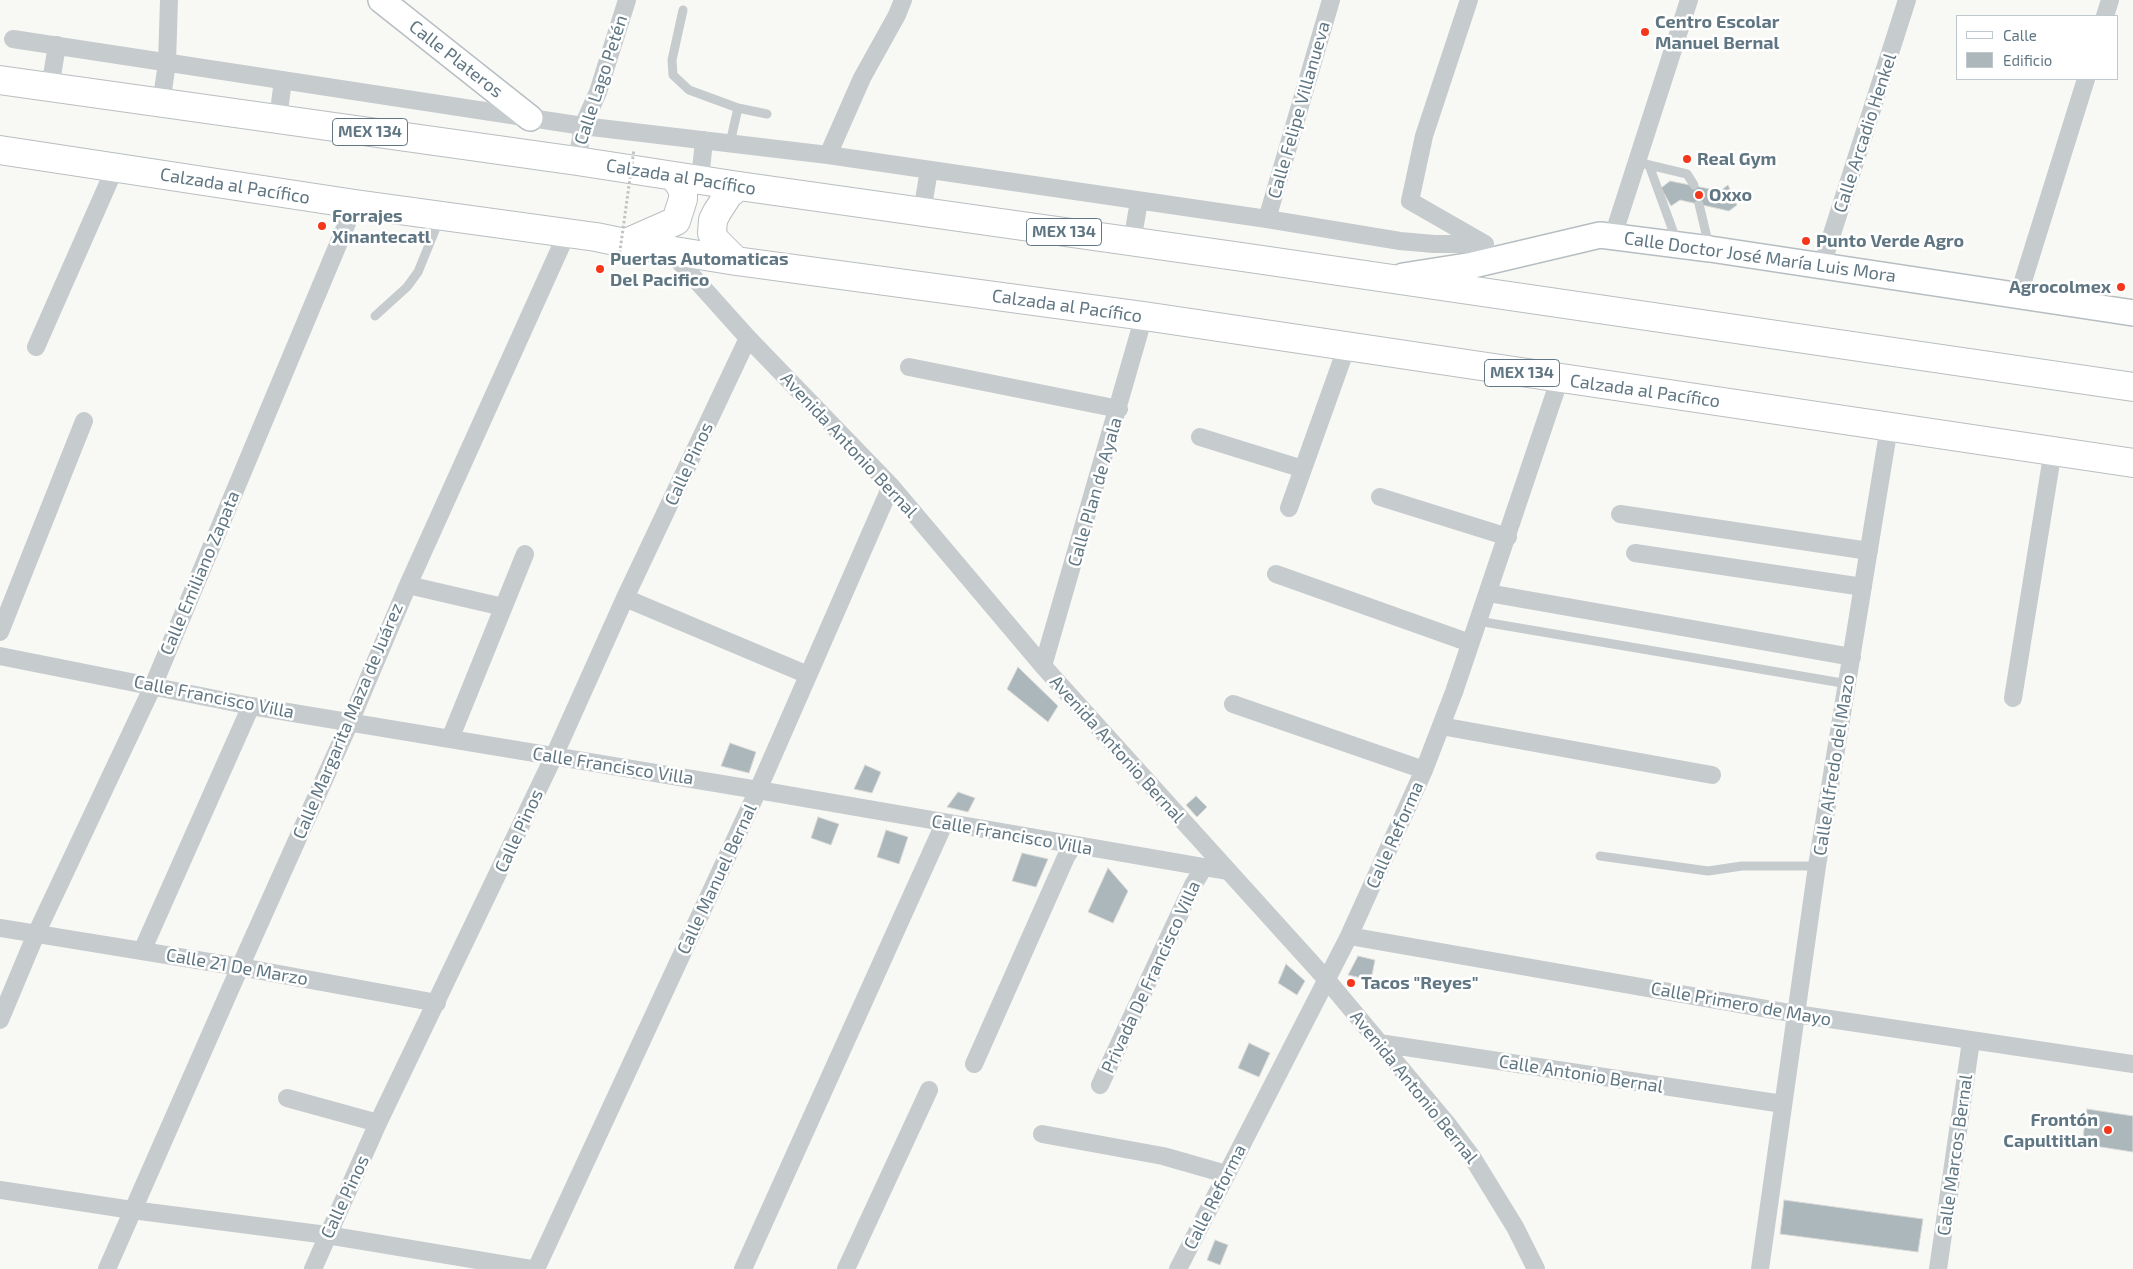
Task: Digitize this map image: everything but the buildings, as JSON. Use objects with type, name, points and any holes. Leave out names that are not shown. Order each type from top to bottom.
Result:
[{"type":"main road","name":"Calzada al Pacífico","points":[[0,80],[577,161],[2133,387]]},
{"type":"main road","name":"Calzada al Pacífico","points":[[0,150],[355,204],[567,233],[622,251],[669,250],[736,261],[1144,316],[2133,463]]},
{"type":"main road","points":[[622,251],[676,221],[684,199],[683,190],[687,178]]},
{"type":"main road","points":[[736,261],[715,240],[713,220],[728,195],[739,186]]},
{"type":"street","points":[[162,104],[167,63],[169,0]]},
{"type":"street","name":"Calle Plateros","points":[[381,0],[530,118]]},
{"type":"street","name":"Calle Lago Petén","points":[[577,161],[583,126],[598,92],[627,0]]},
{"type":"street","points":[[828,155],[862,78],[897,15],[903,0]]},
{"type":"street","name":"Calle Felipe Villanueva","points":[[1267,219],[1331,0]]},
{"type":"street","points":[[1468,0],[1424,136],[1410,201],[1507,258]]},
{"type":"street","points":[[1613,236],[1643,164],[1689,0]]},
{"type":"street","name":"Calle Arcadio Henkel","points":[[1822,266],[1907,0]]},
{"type":"street","points":[[2105,15],[2110,0]]},
{"type":"street","points":[[12,39],[583,126],[828,155],[1267,219],[1400,241],[1434,244],[1484,244]]},
{"type":"street","points":[[50,88],[57,46]]},
{"type":"street","points":[[278,120],[282,80]]},
{"type":"street","points":[[2019,294],[2086,80]]},
{"type":"street","points":[[687,178],[704,140]]},
{"type":"street","points":[[36,347],[116,168]]},
{"type":"street","points":[[922,212],[929,170]]},
{"type":"street","points":[[1132,242],[1139,201]]},
{"type":"street","name":"Calle Emiliano Zapata","points":[[0,1020],[36,934],[153,686],[355,204]]},
{"type":"street","name":"Calle Margarita Maza de Juárez","points":[[107,1269],[350,722],[408,585],[567,233]]},
{"type":"street","name":"Calle Doctor José María Luis Mora","points":[[1388,278],[1440,271],[1507,258],[1587,237],[1613,236],[2133,312]]},
{"type":"street","name":"Avenida Antonio Bernal","points":[[669,250],[748,338],[892,486],[1043,666],[1327,980],[1472,1157],[1515,1227],[1536,1269]]},
{"type":"street","name":"Calle Plan de Ayala","points":[[1043,666],[1119,409],[1144,316]]},
{"type":"street","name":"Calle Pinos","points":[[313,1269],[378,1123],[438,1003],[748,338]]},
{"type":"street","points":[[1289,508],[1347,346]]},
{"type":"street","points":[[909,367],[1119,409]]},
{"type":"street","name":"Calle Reforma","points":[[1178,1269],[1349,936],[1424,770],[1442,726],[1508,537],[1560,378]]},
{"type":"street","points":[[0,632],[84,421]]},
{"type":"street","name":"Calle Alfredo del Mazo","points":[[1760,1269],[1817,866],[1889,427]]},
{"type":"street","points":[[1200,437],[1303,469]]},
{"type":"street","points":[[2013,698],[2053,450]]},
{"type":"street","name":"Calle Manuel Bernal","points":[[536,1269],[758,790],[892,486]]},
{"type":"street","points":[[1380,497],[1508,537]]},
{"type":"street","points":[[1620,514],[1869,552]]},
{"type":"street","points":[[1635,553],[1863,587]]},
{"type":"street","points":[[450,739],[525,554]]},
{"type":"street","points":[[1276,574],[1470,643]]},
{"type":"street","points":[[408,585],[503,607]]},
{"type":"street","points":[[1488,593],[1852,656]]},
{"type":"street","points":[[626,598],[808,675]]},
{"type":"street","name":"Calle Francisco Villa","points":[[0,656],[251,706],[758,790],[1203,869],[1228,871]]},
{"type":"street","points":[[1233,704],[1424,770]]},
{"type":"street","points":[[142,951],[251,706]]},
{"type":"street","points":[[1442,726],[1712,774]]},
{"type":"street","points":[[743,1269],[944,824]]},
{"type":"street","points":[[974,1064],[1066,857],[1073,846]]},
{"type":"street","name":"Privada De Francisco Villa","points":[[1100,1086],[1193,885],[1203,869]]},
{"type":"street","name":"Calle 21 De Marzo","points":[[0,928],[240,967],[438,1003]]},
{"type":"street","name":"Calle Primero de Mayo","points":[[1349,936],[1796,1014],[2133,1064]]},
{"type":"street","name":"Calle Marcos Bernal","points":[[1938,1269],[1971,1041]]},
{"type":"street","name":"Calle Antonio Bernal","points":[[1379,1043],[1783,1104]]},
{"type":"street","points":[[846,1269],[929,1090]]},
{"type":"street","points":[[287,1098],[378,1123]]},
{"type":"street","points":[[1042,1134],[1163,1156],[1226,1174]]},
{"type":"street","points":[[0,1190],[132,1210],[327,1235],[531,1269]]},
{"type":"lane","points":[[683,10],[672,60],[673,75],[689,90],[738,108],[767,114]]},
{"type":"lane","points":[[730,143],[738,108]]},
{"type":"lane","points":[[1643,164],[1687,174],[1694,185]]},
{"type":"lane","points":[[1643,164],[1678,245]]},
{"type":"lane","points":[[1700,204],[1710,249]]},
{"type":"lane","points":[[375,316],[407,287],[418,272],[440,216]]},
{"type":"lane","points":[[1478,621],[1848,684]]},
{"type":"lane","points":[[1600,856],[1708,871],[1742,866],[1817,866]]},
{"type":"path","points":[[622,251],[634,149]]},
{"type":"place","name":"Centro Escolar Manuel Bernal","points":[[1645,32]]},
{"type":"place","name":"Real Gym","points":[[1687,159]]},
{"type":"place","name":"Oxxo","points":[[1699,195]]},
{"type":"place","name":"Forrajes Xinantecatl","points":[[322,226]]},
{"type":"place","name":"Punto Verde Agro","points":[[1806,241]]},
{"type":"place","name":"Puertas Automaticas Del Pacifico","points":[[600,269]]},
{"type":"place","name":"Agrocolmex","points":[[2121,287]]},
{"type":"place","name":"Tacos \"Reyes\"","points":[[1351,983]]},
{"type":"place","name":"Frontón Capultitlan","points":[[2108,1130]]}]
